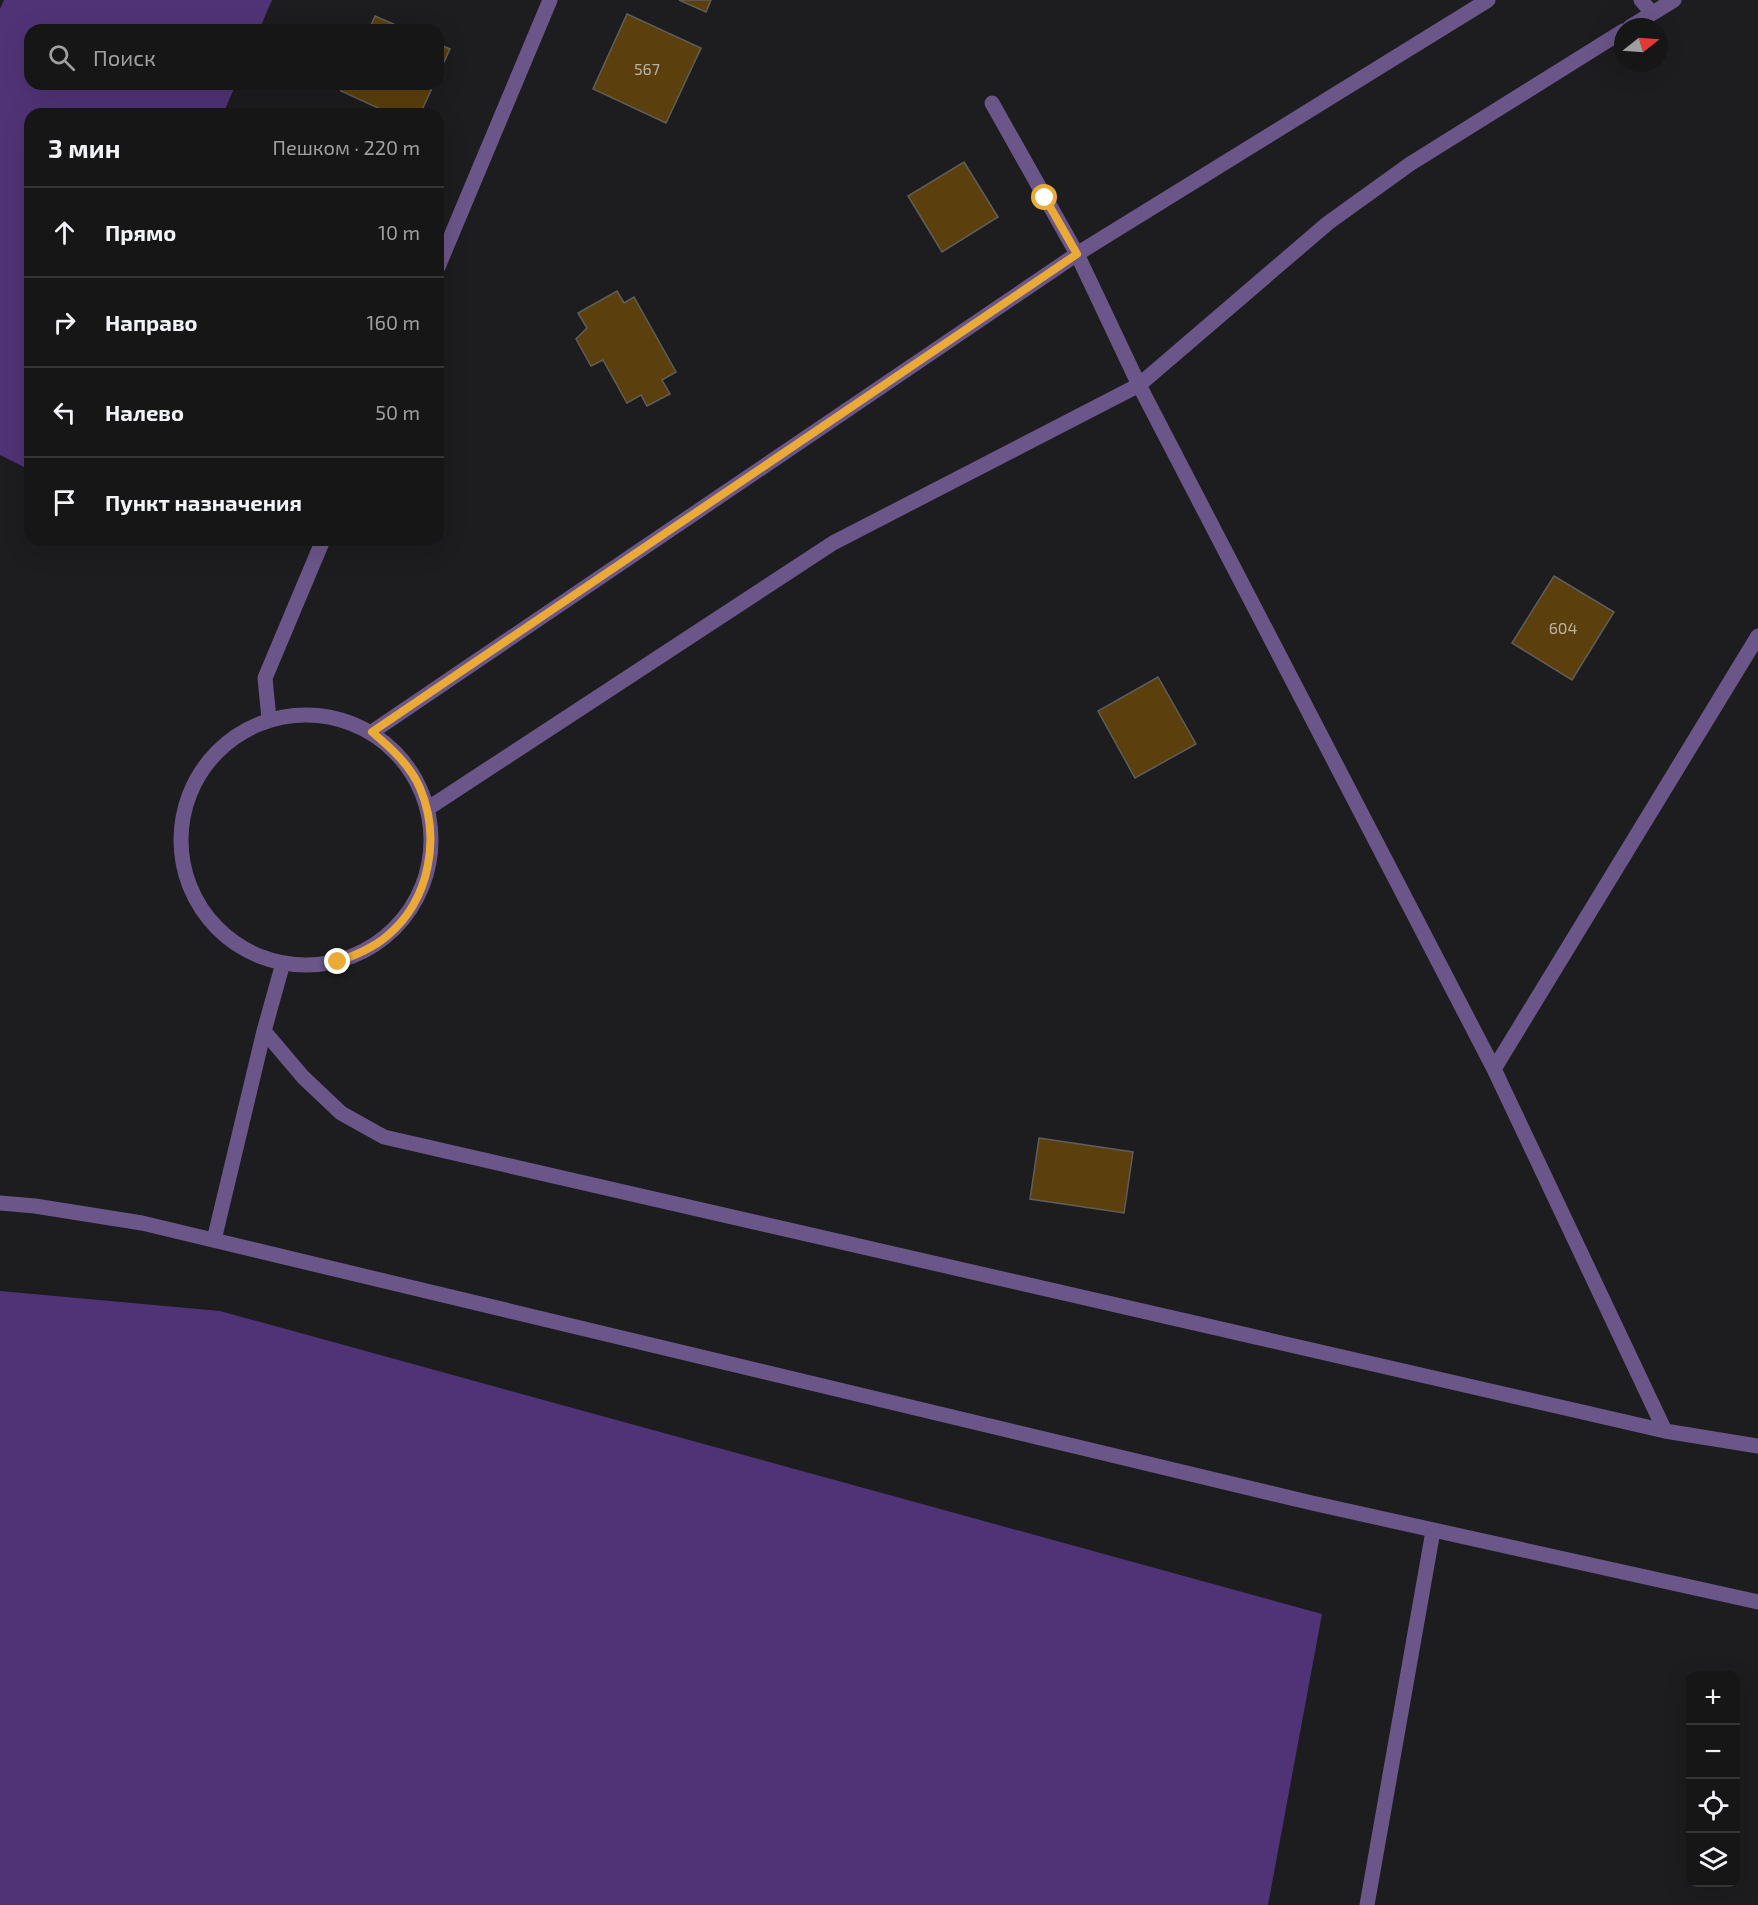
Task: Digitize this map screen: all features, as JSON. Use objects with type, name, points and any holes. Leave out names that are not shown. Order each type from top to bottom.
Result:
[{"type":"street","points":[[444,253],[550,0]]},
{"type":"street","points":[[372,732],[1077,254],[1488,0]]},
{"type":"street","points":[[1641,0],[1652,14]]},
{"type":"street","points":[[1645,18],[1674,0]]},
{"type":"street","points":[[427,809],[833,543],[1139,386],[1328,223],[1410,164],[1614,37]]},
{"type":"street","points":[[992,103],[1077,254],[1139,386],[1494,1069],[1665,1431]]},
{"type":"street","points":[[269,719],[265,678],[320,546]]},
{"type":"street","points":[[1494,1069],[1758,636]]},
{"type":"street","points":[[295,714],[322,715],[348,721],[372,732],[391,747],[407,765],[419,786],[427,809],[431,837],[429,865],[420,891],[406,915],[387,936],[364,951],[338,962],[310,966],[283,963],[258,956],[236,944],[216,927],[200,907],[188,884],[181,860],[180,834],[184,808],[193,784],[206,762],[245,729],[269,719],[295,714]]},
{"type":"street","points":[[214,1240],[264,1030],[283,963]]},
{"type":"street","points":[[264,1030],[303,1077],[340,1113],[384,1137],[1665,1431],[1758,1446]]},
{"type":"street","points":[[0,1203],[35,1206],[142,1223],[1433,1531],[1758,1602]]},
{"type":"street","points":[[1367,1905],[1433,1531]]},
{"type":"shaded area","points":[[4,0],[272,0],[262,24],[24,24],[24,90],[233,90],[226,108],[24,108],[24,467],[0,455],[0,9]]},
{"type":"shaded area","points":[[0,1291],[220,1311],[1322,1614],[1268,1905],[0,1905]]},
{"type":"building","points":[[679,0],[711,0],[706,12]]},
{"type":"building","points":[[627,14],[701,48],[666,123],[593,89]]},
{"type":"building","points":[[375,16],[393,24],[372,24]]},
{"type":"building","points":[[444,46],[450,49],[444,62]]},
{"type":"building","points":[[431,90],[423,108],[378,108],[341,91]]},
{"type":"building","points":[[964,162],[998,217],[942,252],[908,196]]},
{"type":"building","points":[[617,291],[624,303],[634,297],[676,372],[662,380],[670,394],[647,406],[641,395],[627,403],[603,360],[591,366],[576,339],[587,328],[578,313]]},
{"type":"building","points":[[1554,576],[1614,612],[1572,680],[1512,643]]},
{"type":"building","points":[[1158,677],[1196,744],[1135,778],[1098,711]]},
{"type":"building","points":[[1039,1138],[1133,1152],[1124,1213],[1030,1199]]},
{"type":"route","points":[[338,962],[364,951],[387,936],[406,915],[420,891],[429,865],[431,837],[427,809],[419,786],[407,765],[391,747],[372,732],[1077,254],[1045,198]]}]
